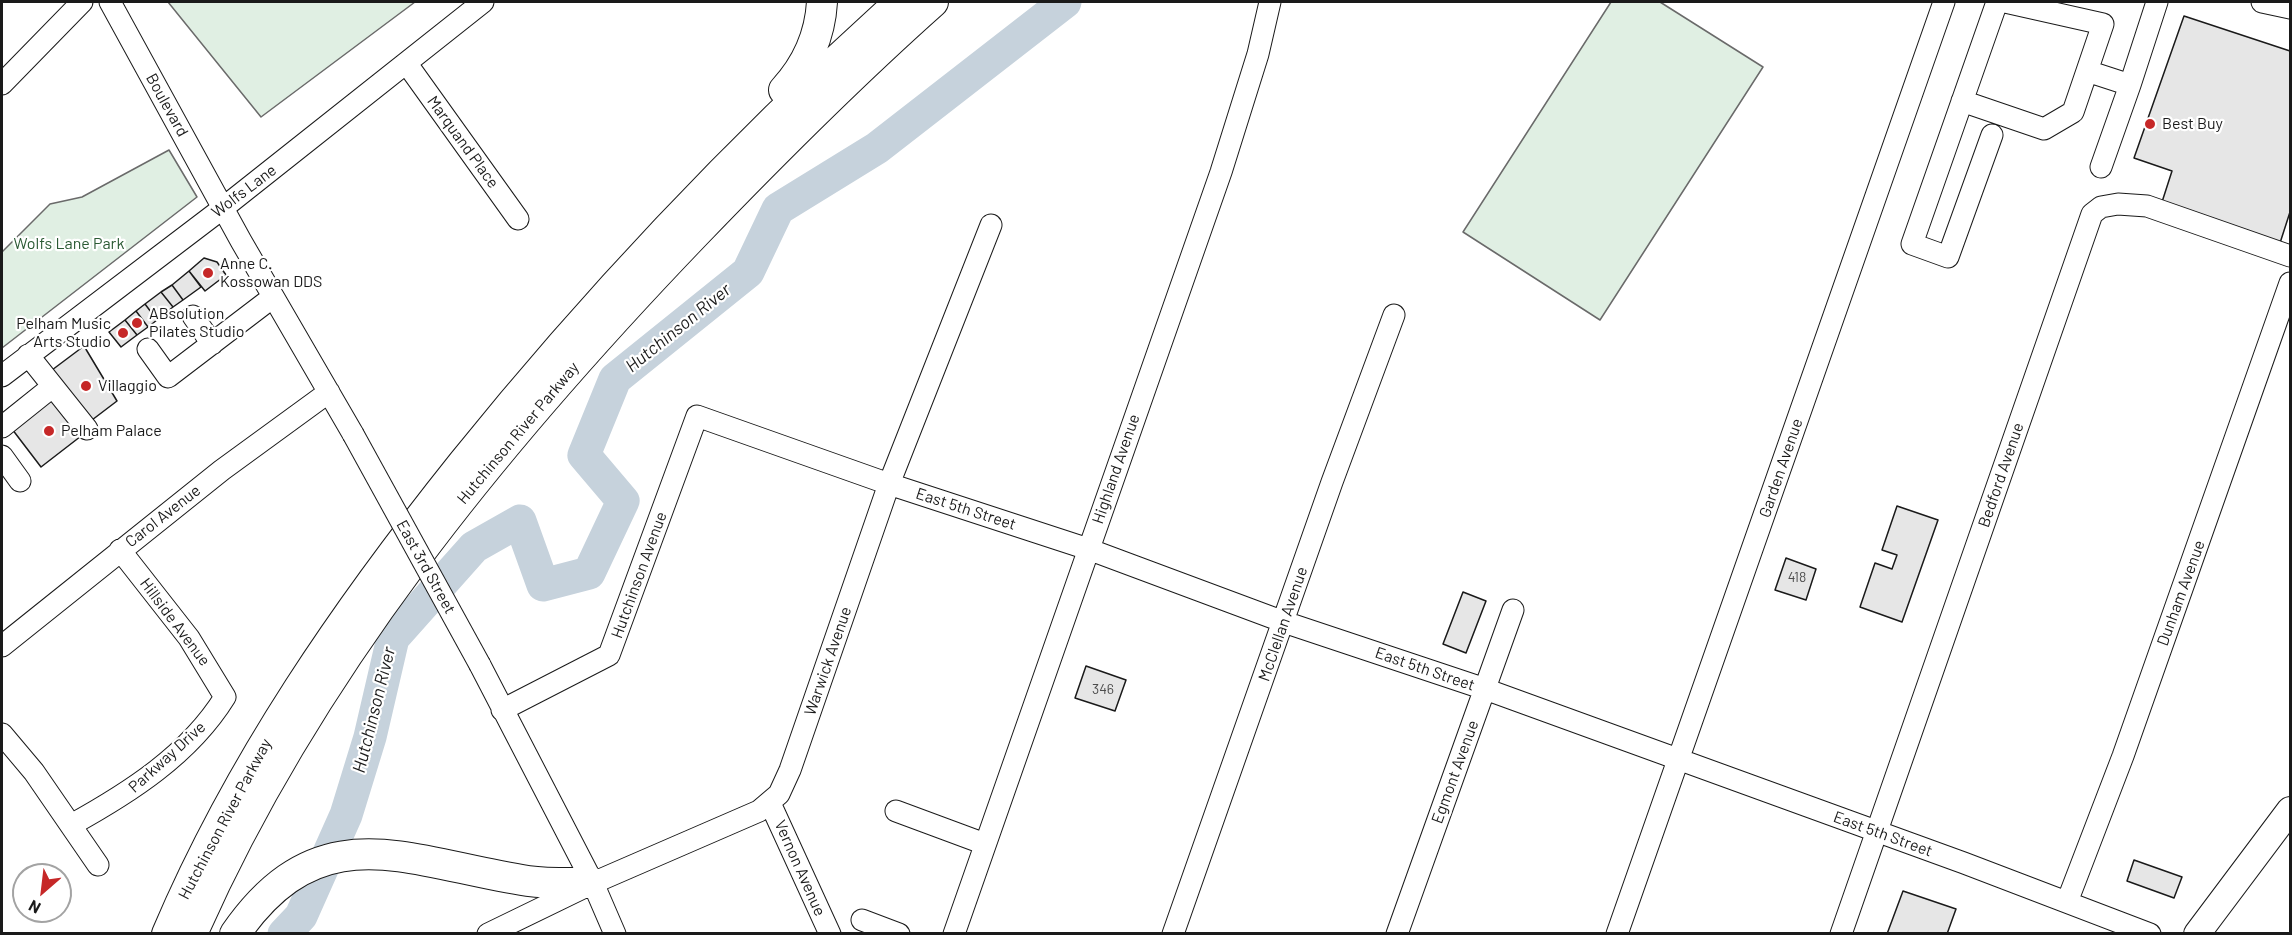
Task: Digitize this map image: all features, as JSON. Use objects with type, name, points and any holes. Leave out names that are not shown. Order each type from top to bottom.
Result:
[{"type":"highway","points":[[729,164],[772,102],[805,63],[818,32],[822,2]]},
{"type":"highway","name":"Hutchinson River Parkway","points":[[167,933],[218,826],[260,750],[306,676],[386,561],[515,399],[617,282],[729,164],[900,2]]},
{"type":"highway","name":"Hutchinson River Parkway","points":[[192,933],[240,832],[297,735],[373,620],[452,514],[562,379],[669,261],[810,117],[933,2]]},
{"type":"highway","points":[[235,933],[261,900],[293,874],[324,859],[363,853],[400,857],[531,882],[593,883]]},
{"type":"main road","points":[[2197,933],[2290,810]]},
{"type":"street","points":[[2,84],[82,2]]},
{"type":"street","name":"Boulevard","points":[[110,2],[223,208]]},
{"type":"street","name":"Wolfs Lane","points":[[2,376],[223,208],[483,2]]},
{"type":"street","name":"Highland Avenue","points":[[954,933],[1221,172],[1258,54],[1270,2]]},
{"type":"street","name":"Garden Avenue","points":[[1617,933],[1944,2]]},
{"type":"street","points":[[1992,135],[1948,257],[1912,244],[1996,2]]},
{"type":"street","points":[[1962,101],[2044,129],[2073,112],[2103,24],[2005,2]]},
{"type":"street","points":[[2101,167],[2157,2]]},
{"type":"street","points":[[2262,2],[2290,8]]},
{"type":"street","name":"Marquand Place","points":[[407,64],[518,219]]},
{"type":"street","points":[[2087,71],[2130,85]]},
{"type":"street","name":"Bedford Avenue","points":[[1841,933],[2092,214],[2101,207],[2118,204],[2147,206],[2290,256]]},
{"type":"street","name":"East 3rd Street","points":[[223,208],[354,434],[480,665],[593,883],[615,933]]},
{"type":"street","name":"Warwick Avenue","points":[[488,933],[593,883],[759,811],[779,794],[790,770],[889,484],[992,225]]},
{"type":"street","name":"Dunham Avenue","points":[[2067,902],[2123,756],[2290,283]]},
{"type":"street","points":[[148,349],[168,377],[273,297]]},
{"type":"street","name":"McClellan Avenue","points":[[1173,933],[1332,482],[1394,315]]},
{"type":"street","points":[[193,316],[212,344]]},
{"type":"street","points":[[28,355],[87,429]]},
{"type":"street","points":[[2,427],[52,387]]},
{"type":"street","name":"Carol Avenue","points":[[2,646],[120,550],[329,392]]},
{"type":"street","name":"East 5th Street","points":[[697,416],[889,484],[1088,549],[1284,622],[1485,689],[2150,933]]},
{"type":"street","name":"Hutchinson Avenue","points":[[502,710],[609,655],[697,416]]},
{"type":"street","points":[[2,456],[20,481]]},
{"type":"street","name":"Hillside Avenue","points":[[120,550],[189,638],[225,697]]},
{"type":"street","name":"Egmont Avenue","points":[[1397,933],[1513,610]]},
{"type":"street","name":"Parkway Drive","points":[[70,825],[126,794],[158,770],[215,713],[225,697]]},
{"type":"street","points":[[2,734],[34,772],[98,865]]},
{"type":"street","name":"Vernon Avenue","points":[[770,803],[830,933]]},
{"type":"street","points":[[896,811],[985,844]]},
{"type":"street","points":[[862,920],[899,933]]},
{"type":"green space","points":[[168,2],[415,2],[261,117]]},
{"type":"green space","points":[[1611,2],[1660,2],[1763,67],[1600,320],[1463,232]]},
{"type":"green space","name":"Wolfs Lane Park","points":[[169,150],[197,197],[2,348],[2,252],[50,204],[82,197]]},
{"type":"building","points":[[2184,16],[2290,51],[2290,212],[2280,243],[2162,202],[2172,171],[2134,158]]},
{"type":"building","name":"Anne C. Kossowan DDS","points":[[204,258],[217,262],[226,275],[205,291],[189,271]]},
{"type":"building","points":[[189,271],[201,287],[183,300],[172,285]]},
{"type":"building","points":[[172,285],[183,300],[173,307],[161,292]]},
{"type":"building","points":[[161,292],[173,307],[157,320],[145,304]]},
{"type":"building","points":[[145,304],[157,320],[148,327],[136,311]]},
{"type":"building","name":"ABsolution Pilates Studio","points":[[136,311],[148,327],[137,335],[125,320]]},
{"type":"building","name":"Pelham Music Arts Studio","points":[[125,320],[137,335],[121,347],[109,332]]},
{"type":"building","name":"Villaggio","points":[[84,346],[117,401],[92,420],[52,370]]},
{"type":"building","name":"Pelham Palace","points":[[56,395],[85,433],[41,467],[12,429]]},
{"type":"building","points":[[1897,506],[1938,520],[1902,622],[1860,607],[1875,563],[1892,569],[1897,555],[1882,550]]},
{"type":"building","points":[[1786,558],[1816,569],[1806,600],[1775,590]]},
{"type":"building","points":[[1463,592],[1486,601],[1466,653],[1443,644]]},
{"type":"building","points":[[1086,666],[1126,680],[1115,711],[1075,698]]},
{"type":"building","points":[[2134,860],[2182,877],[2174,898],[2127,881]]},
{"type":"building","points":[[1903,891],[1956,909],[1947,934],[1887,934]]},
{"type":"waterway","name":"Hutchinson River","points":[[284,934],[301,916],[346,815],[370,737],[393,638],[474,547],[520,521],[543,585],[589,573],[623,501],[584,455],[615,379],[748,272],[778,209],[877,148],[1065,2]]},
{"type":"place","name":"Best Buy","points":[[2150,124]]},
{"type":"place","name":"Anne C. Kossowan DDS","points":[[208,273]]},
{"type":"place","name":"ABsolution Pilates Studio","points":[[137,323]]},
{"type":"place","name":"Pelham Music Arts Studio","points":[[123,333]]},
{"type":"place","name":"Villaggio","points":[[86,386]]},
{"type":"place","name":"Pelham Palace","points":[[49,431]]}]
